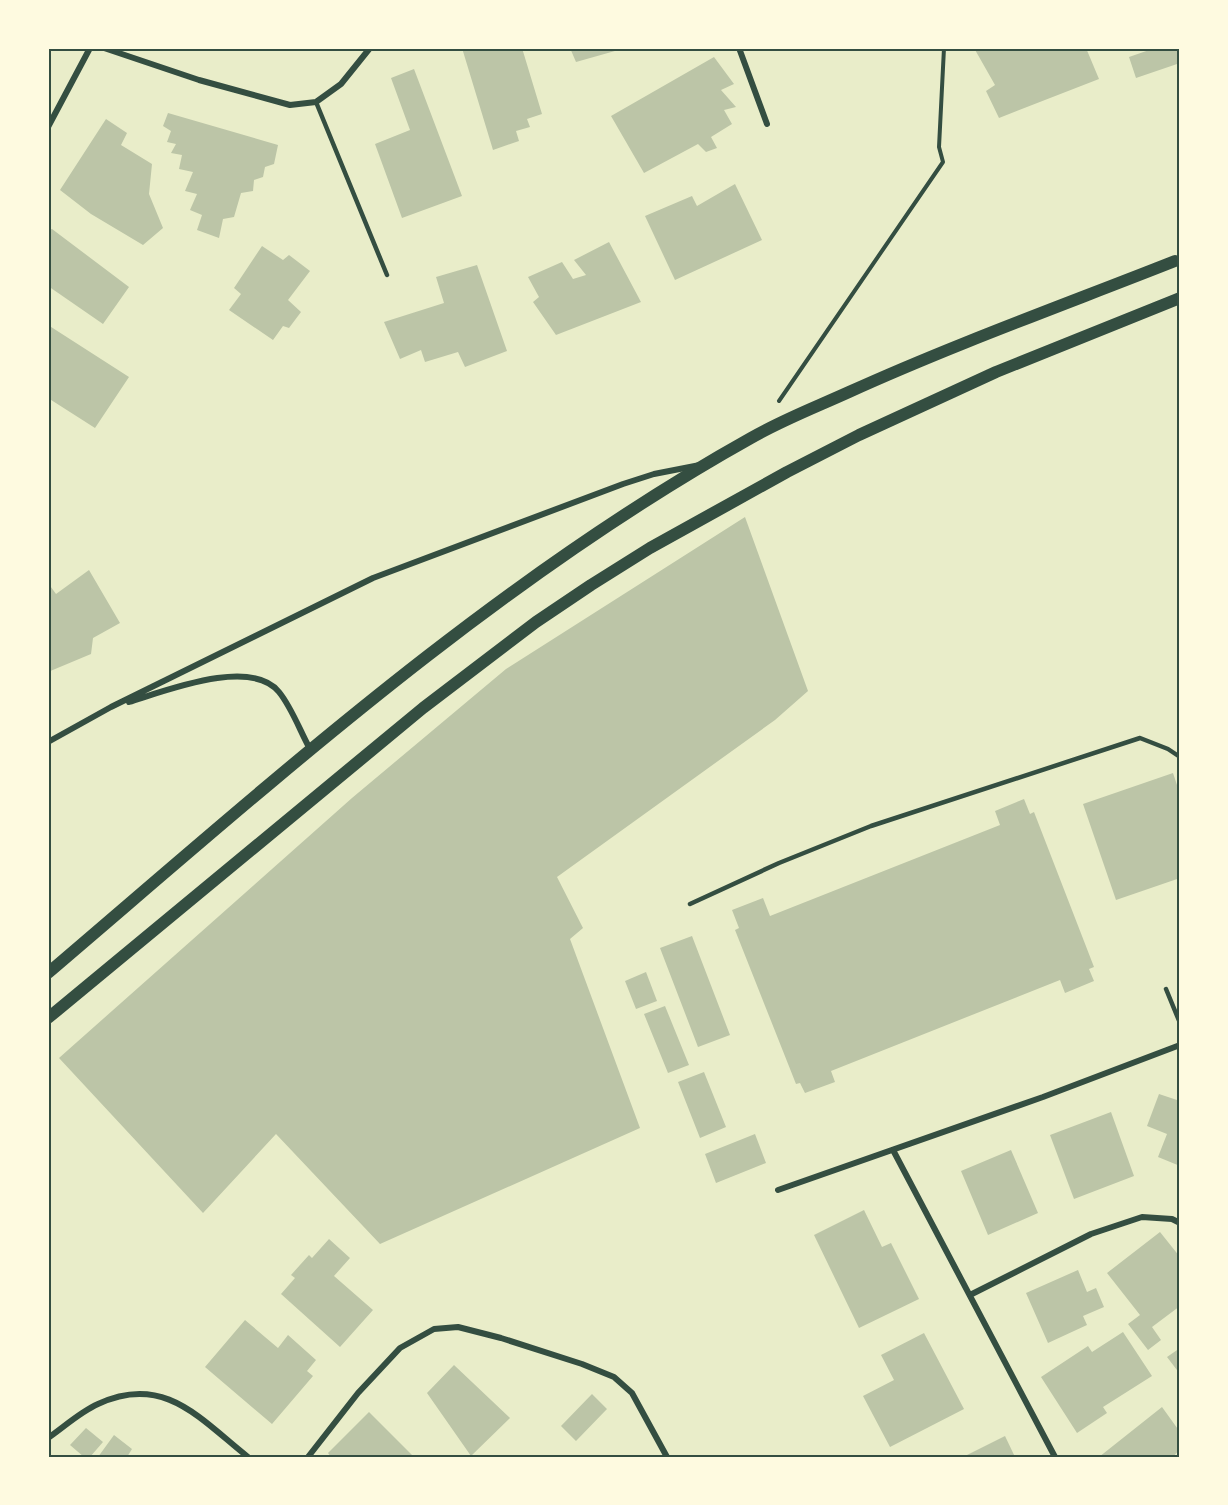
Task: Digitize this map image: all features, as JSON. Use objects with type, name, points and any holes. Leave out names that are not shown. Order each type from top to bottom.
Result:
[{"type":"main road","points":[[48,973],[310,749],[506,596],[593,536],[706,464],[755,435],[899,370],[1175,261]]},
{"type":"main road","points":[[48,1018],[423,708],[536,622],[591,585],[650,548],[859,435],[996,372],[1180,298]]},
{"type":"street","points":[[48,127],[90,48]]},
{"type":"street","points":[[104,48],[266,100],[290,105],[316,102],[341,84],[370,48]]},
{"type":"street","points":[[739,48],[767,124]]},
{"type":"street","points":[[48,742],[111,707],[373,578],[623,484],[680,467],[706,464]]},
{"type":"street","points":[[111,707],[194,682],[230,677],[254,677],[265,681],[278,691],[310,749]]},
{"type":"street","points":[[778,1190],[1043,1097],[1180,1045]]},
{"type":"street","points":[[893,1150],[1055,1457]]},
{"type":"street","points":[[970,1295],[1091,1234],[1142,1217],[1172,1219],[1180,1223]]},
{"type":"street","points":[[308,1457],[358,1393],[400,1348],[434,1329],[458,1327],[501,1338],[582,1364],[614,1377],[632,1394],[667,1457]]},
{"type":"street","points":[[48,1438],[96,1405],[120,1396],[143,1393],[170,1399],[199,1417],[248,1457]]},
{"type":"lane","points":[[316,102],[387,275]]},
{"type":"lane","points":[[690,904],[779,863],[871,826],[1140,738],[1168,749],[1180,757]]},
{"type":"lane","points":[[1166,989],[1180,1023]]},
{"type":"path","points":[[775,406],[944,162],[939,147],[944,48]]},
{"type":"building","points":[[462,48],[522,48],[542,114],[527,119],[530,127],[516,131],[519,141],[493,150]]},
{"type":"building","points":[[570,48],[622,48],[622,49],[576,62]]},
{"type":"building","points":[[974,48],[1086,48],[1099,79],[999,118],[986,91],[995,85]]},
{"type":"building","points":[[1155,48],[1179,48],[1180,63],[1136,78],[1129,57]]},
{"type":"building","points":[[714,57],[734,84],[721,90],[736,107],[724,110],[732,124],[711,137],[717,148],[706,152],[698,144],[644,173],[611,116]]},
{"type":"building","points":[[414,69],[462,196],[402,218],[375,144],[410,130],[391,78]]},
{"type":"building","points":[[168,113],[278,145],[274,164],[265,167],[263,177],[254,180],[253,191],[241,193],[234,217],[223,219],[219,238],[197,230],[202,215],[190,210],[197,194],[185,191],[193,172],[179,169],[182,155],[171,153],[176,144],[167,142],[171,131],[163,126]]},
{"type":"building","points":[[106,119],[127,133],[121,145],[152,164],[149,194],[163,228],[143,245],[91,214],[60,190]]},
{"type":"building","points":[[735,184],[762,240],[675,280],[645,216],[692,196],[697,206]]},
{"type":"building","points":[[52,229],[129,287],[103,324],[48,286],[48,230]]},
{"type":"building","points":[[609,242],[641,302],[556,335],[533,302],[539,297],[528,277],[562,262],[573,279],[586,275],[574,260]]},
{"type":"building","points":[[262,246],[283,260],[289,255],[310,271],[288,300],[301,312],[289,328],[283,326],[273,340],[229,310],[241,294],[234,288]]},
{"type":"building","points":[[477,265],[507,351],[465,367],[458,352],[425,362],[421,350],[400,359],[384,322],[444,303],[436,277]]},
{"type":"building","points":[[48,325],[129,377],[95,428],[48,398]]},
{"type":"building","points":[[745,517],[808,691],[775,720],[557,877],[583,928],[570,939],[640,1128],[380,1244],[276,1134],[203,1213],[59,1058],[352,798],[506,669]]},
{"type":"building","points":[[89,570],[120,623],[93,638],[91,654],[48,672],[48,583],[56,594]]},
{"type":"building","points":[[1173,773],[1180,794],[1180,878],[1116,900],[1083,804]]},
{"type":"building","points":[[1024,799],[1030,814],[1034,812],[1094,967],[1089,969],[1094,981],[1065,993],[1060,980],[831,1071],[835,1082],[805,1093],[800,1083],[796,1084],[735,930],[739,928],[732,910],[763,898],[770,916],[1000,825],[995,811]]},
{"type":"building","points":[[692,936],[730,1035],[698,1047],[660,948]]},
{"type":"building","points":[[646,972],[657,1001],[636,1009],[625,981]]},
{"type":"building","points":[[665,1006],[689,1065],[668,1073],[644,1014]]},
{"type":"building","points":[[704,1072],[726,1127],[700,1138],[678,1082]]},
{"type":"building","points":[[1159,1094],[1180,1101],[1180,1166],[1158,1157],[1167,1134],[1147,1126]]},
{"type":"building","points":[[1111,1112],[1134,1176],[1074,1199],[1050,1135]]},
{"type":"building","points":[[755,1134],[766,1163],[716,1183],[705,1154]]},
{"type":"building","points":[[1011,1150],[1038,1213],[988,1235],[961,1171]]},
{"type":"building","points":[[864,1210],[882,1247],[891,1243],[919,1299],[859,1328],[814,1235]]},
{"type":"building","points":[[1160,1232],[1180,1257],[1180,1306],[1152,1327],[1161,1340],[1148,1350],[1128,1324],[1140,1315],[1107,1273]]},
{"type":"building","points":[[329,1239],[350,1258],[334,1276],[373,1310],[340,1347],[281,1294],[295,1278],[291,1275],[309,1255],[312,1258]]},
{"type":"building","points":[[1078,1270],[1087,1292],[1096,1288],[1104,1307],[1083,1316],[1087,1325],[1048,1343],[1026,1293]]},
{"type":"building","points":[[245,1320],[278,1348],[288,1335],[316,1360],[307,1371],[313,1376],[272,1424],[205,1367]]},
{"type":"building","points":[[1123,1332],[1152,1376],[1103,1407],[1107,1413],[1077,1433],[1041,1377],[1088,1346],[1092,1352]]},
{"type":"building","points":[[924,1333],[964,1409],[890,1447],[863,1396],[894,1380],[881,1355]]},
{"type":"building","points":[[1180,1348],[1180,1374],[1167,1357]]},
{"type":"building","points":[[454,1365],[510,1418],[471,1456],[427,1393]]},
{"type":"building","points":[[592,1394],[607,1409],[576,1441],[561,1426]]},
{"type":"building","points":[[1162,1407],[1180,1432],[1180,1449],[1173,1457],[1099,1457]]},
{"type":"building","points":[[369,1412],[414,1457],[331,1457],[328,1453]]},
{"type":"building","points":[[86,1428],[103,1442],[90,1457],[84,1457],[70,1445]]},
{"type":"building","points":[[114,1435],[132,1449],[127,1457],[98,1457]]},
{"type":"building","points":[[1005,1436],[1015,1457],[963,1457]]}]
